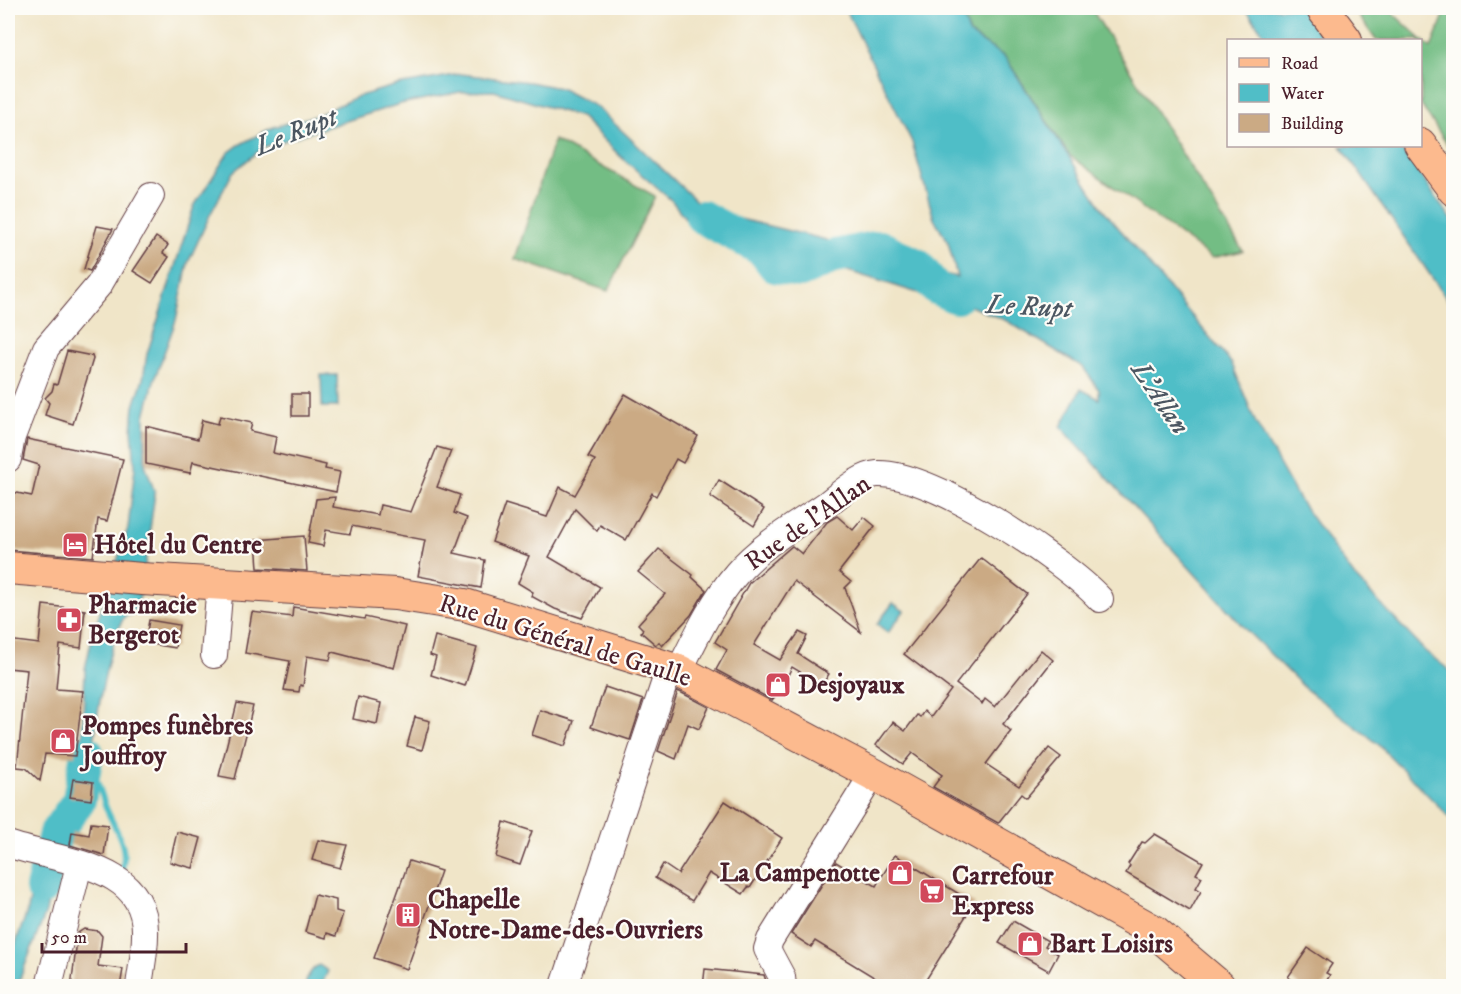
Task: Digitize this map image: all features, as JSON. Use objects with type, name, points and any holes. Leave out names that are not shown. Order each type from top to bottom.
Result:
[{"type":"main road","points":[[1322,8],[1345,39]]},
{"type":"main road","points":[[1422,147],[1454,190]]},
{"type":"main road","name":"Rue du Général de Gaulle","points":[[8,568],[395,594],[465,605],[674,670],[873,774],[1154,931],[1219,987]]},
{"type":"street","points":[[9,444],[46,348],[99,285],[151,196]]},
{"type":"street","name":"Rue de l'Allan","points":[[564,987],[674,670],[737,573],[758,554],[841,494],[875,474],[901,477],[1008,528],[1084,582],[1100,599]]},
{"type":"street","points":[[214,655],[220,583]]},
{"type":"street","points":[[783,987],[782,977],[767,949],[770,940],[873,774]]},
{"type":"street","points":[[8,844],[107,872],[132,892],[143,914],[146,934],[139,987]]},
{"type":"street","points":[[49,987],[71,863]]},
{"type":"green space","points":[[959,8],[1091,8],[1243,251],[1212,258],[1069,155],[1005,57],[970,34]]},
{"type":"green space","points":[[1353,8],[1387,8],[1421,39],[1375,39]]},
{"type":"green space","points":[[1447,8],[1453,8],[1453,153],[1422,106],[1422,40],[1431,48]]},
{"type":"green space","points":[[554,140],[655,196],[608,291],[515,259]]},
{"type":"water","name":"L'Allan","points":[[845,8],[959,8],[970,34],[1005,57],[1102,208],[1232,364],[1255,421],[1300,501],[1354,576],[1425,651],[1453,673],[1453,821],[1377,743],[1307,690],[1247,631],[1061,427],[1081,389],[1099,399],[1099,390],[1083,367],[1007,321],[965,304],[921,294],[749,240],[711,235],[688,222],[672,201],[621,157],[581,117],[494,91],[460,92],[400,104],[264,147],[233,172],[188,263],[176,320],[154,381],[145,416],[145,464],[155,493],[141,594],[132,614],[124,617],[105,674],[94,743],[93,782],[73,779],[82,748],[85,669],[93,633],[128,528],[135,467],[132,430],[134,406],[143,379],[147,354],[194,206],[228,153],[273,127],[318,115],[356,97],[397,85],[461,74],[529,82],[560,88],[597,107],[707,211],[823,239],[907,266],[957,277],[948,242],[934,219],[912,142]]},
{"type":"water","points":[[1245,8],[1301,8],[1323,39],[1267,39]]},
{"type":"water","points":[[1342,147],[1400,147],[1453,221],[1453,308]]},
{"type":"water","points":[[321,375],[337,375],[338,407],[322,407]]},
{"type":"water","points":[[893,603],[904,611],[888,633],[877,624]]},
{"type":"water","points":[[39,860],[54,869],[46,912],[17,986],[8,986],[8,964],[28,909]]},
{"type":"water","points":[[319,965],[328,971],[321,986],[306,986],[310,974]]},
{"type":"building","points":[[97,226],[113,229],[90,271],[84,269]]},
{"type":"building","points":[[156,237],[168,245],[163,253],[169,257],[152,283],[133,271]]},
{"type":"building","points":[[67,351],[92,356],[93,359],[73,424],[45,415],[49,403],[45,398],[52,391],[54,384],[57,385]]},
{"type":"building","points":[[292,394],[308,394],[308,416],[292,416]]},
{"type":"building","points":[[625,394],[698,436],[683,463],[676,459],[656,496],[652,493],[626,540],[600,525],[597,531],[575,509],[549,557],[600,587],[582,618],[555,609],[531,596],[533,592],[518,583],[529,556],[492,542],[505,504],[547,517],[560,487],[575,495],[595,460],[588,457]]},
{"type":"building","points":[[220,416],[252,423],[250,431],[276,437],[273,453],[326,465],[325,469],[340,472],[336,492],[193,462],[190,473],[146,464],[146,426],[198,439],[202,420],[218,424]]},
{"type":"building","points":[[27,439],[123,459],[107,521],[98,519],[93,557],[8,550],[8,520],[12,492],[32,496],[39,465],[23,460]]},
{"type":"building","points":[[437,447],[451,451],[437,487],[460,495],[454,513],[467,518],[454,553],[485,560],[481,588],[418,576],[425,540],[352,526],[350,534],[326,530],[323,546],[308,543],[316,499],[335,497],[333,507],[378,515],[380,505],[411,512]]},
{"type":"building","points":[[719,480],[764,509],[754,526],[710,496]]},
{"type":"building","points":[[837,516],[853,530],[864,517],[875,526],[839,572],[851,582],[845,588],[861,632],[794,581],[754,645],[780,660],[799,632],[807,636],[798,654],[829,674],[822,685],[792,667],[780,691],[772,700],[716,670],[727,650],[715,642],[749,583],[792,546],[802,554],[827,522]]},
{"type":"building","points":[[304,536],[307,571],[258,568],[256,540]]},
{"type":"building","points":[[659,549],[693,575],[692,577],[706,590],[691,615],[662,646],[659,642],[656,645],[641,632],[643,629],[638,624],[665,594],[638,572]]},
{"type":"building","points":[[981,558],[1027,594],[956,684],[982,704],[985,699],[995,707],[1041,650],[1053,660],[1003,724],[1011,731],[986,764],[1019,786],[1049,748],[1061,757],[1026,798],[1021,794],[998,823],[933,787],[942,775],[912,753],[903,764],[876,745],[893,722],[905,731],[917,715],[920,717],[924,711],[931,717],[951,690],[904,654]]},
{"type":"building","points":[[43,605],[85,610],[81,648],[60,645],[56,689],[83,691],[75,756],[45,754],[40,781],[26,768],[17,767],[27,670],[8,668],[8,640],[39,644]]},
{"type":"building","points":[[293,607],[364,619],[365,617],[405,626],[394,668],[332,652],[330,660],[307,656],[303,686],[300,685],[299,692],[284,690],[290,661],[245,653],[252,612],[292,617]]},
{"type":"building","points":[[149,620],[179,625],[175,648],[145,643]]},
{"type":"building","points":[[435,636],[477,648],[465,686],[431,675],[436,657],[430,655]]},
{"type":"building","points":[[605,687],[643,700],[630,740],[591,727]]},
{"type":"building","points":[[678,691],[709,707],[699,729],[688,724],[676,759],[658,751]]},
{"type":"building","points":[[358,697],[381,703],[377,724],[353,719]]},
{"type":"building","points":[[237,703],[253,706],[235,779],[219,776]]},
{"type":"building","points":[[540,710],[574,721],[565,746],[532,735]]},
{"type":"building","points":[[415,717],[430,721],[422,750],[407,746]]},
{"type":"building","points":[[73,779],[93,782],[91,800],[70,797]]},
{"type":"building","points":[[725,801],[782,838],[750,888],[748,887],[743,894],[709,873],[692,901],[655,878],[663,864],[678,874]]},
{"type":"building","points":[[504,822],[532,831],[520,865],[496,857]]},
{"type":"building","points":[[91,823],[108,825],[104,855],[70,845],[72,832],[89,835]]},
{"type":"building","points":[[177,832],[201,838],[193,868],[170,862]]},
{"type":"building","points":[[1155,834],[1203,862],[1196,874],[1202,877],[1196,888],[1201,891],[1190,911],[1126,873],[1130,866],[1128,864],[1142,842],[1145,843]]},
{"type":"building","points":[[318,840],[347,845],[340,868],[312,860]]},
{"type":"building","points":[[895,855],[974,903],[924,983],[919,987],[890,987],[815,941],[811,947],[791,934],[836,862],[876,886]]},
{"type":"building","name":"Chapelle Notre-Dame-des-Ouvriers","points":[[409,861],[441,871],[407,969],[374,958]]},
{"type":"building","points":[[315,895],[336,900],[336,911],[343,913],[336,936],[327,933],[326,938],[305,932]]},
{"type":"building","points":[[1013,921],[1048,941],[1045,946],[1058,954],[1049,971],[999,943]]},
{"type":"building","points":[[84,929],[98,931],[102,936],[98,966],[123,969],[120,987],[71,987],[78,933]]},
{"type":"building","points":[[1308,948],[1332,964],[1326,973],[1330,975],[1323,987],[1302,987],[1288,977]]},
{"type":"building","points":[[705,969],[764,975],[768,987],[703,987]]},
{"type":"waterway","name":"Le Rupt","points":[[702,217],[763,250],[775,266],[800,271],[835,256],[880,247],[917,265],[936,288],[956,297]]},
{"type":"waterway","name":"Le Rupt","points":[[42,888],[55,834],[79,800],[87,753]]},
{"type":"waterway","points":[[90,767],[121,840],[124,855],[121,872]]},
{"type":"place","name":"Hôtel du Centre","points":[[75,545]]},
{"type":"place","name":"Pharmacie Bergerot","points":[[69,620]]},
{"type":"place","name":"Desjoyaux","points":[[778,685]]},
{"type":"place","name":"Pompes funèbres Jouffroy","points":[[63,741]]},
{"type":"place","name":"La Campenotte","points":[[900,873]]},
{"type":"place","name":"Carrefour Express","points":[[932,891]]},
{"type":"place","name":"Chapelle Notre-Dame-des-Ouvriers","points":[[408,915]]},
{"type":"place","name":"Bart Loisirs","points":[[1030,944]]}]
